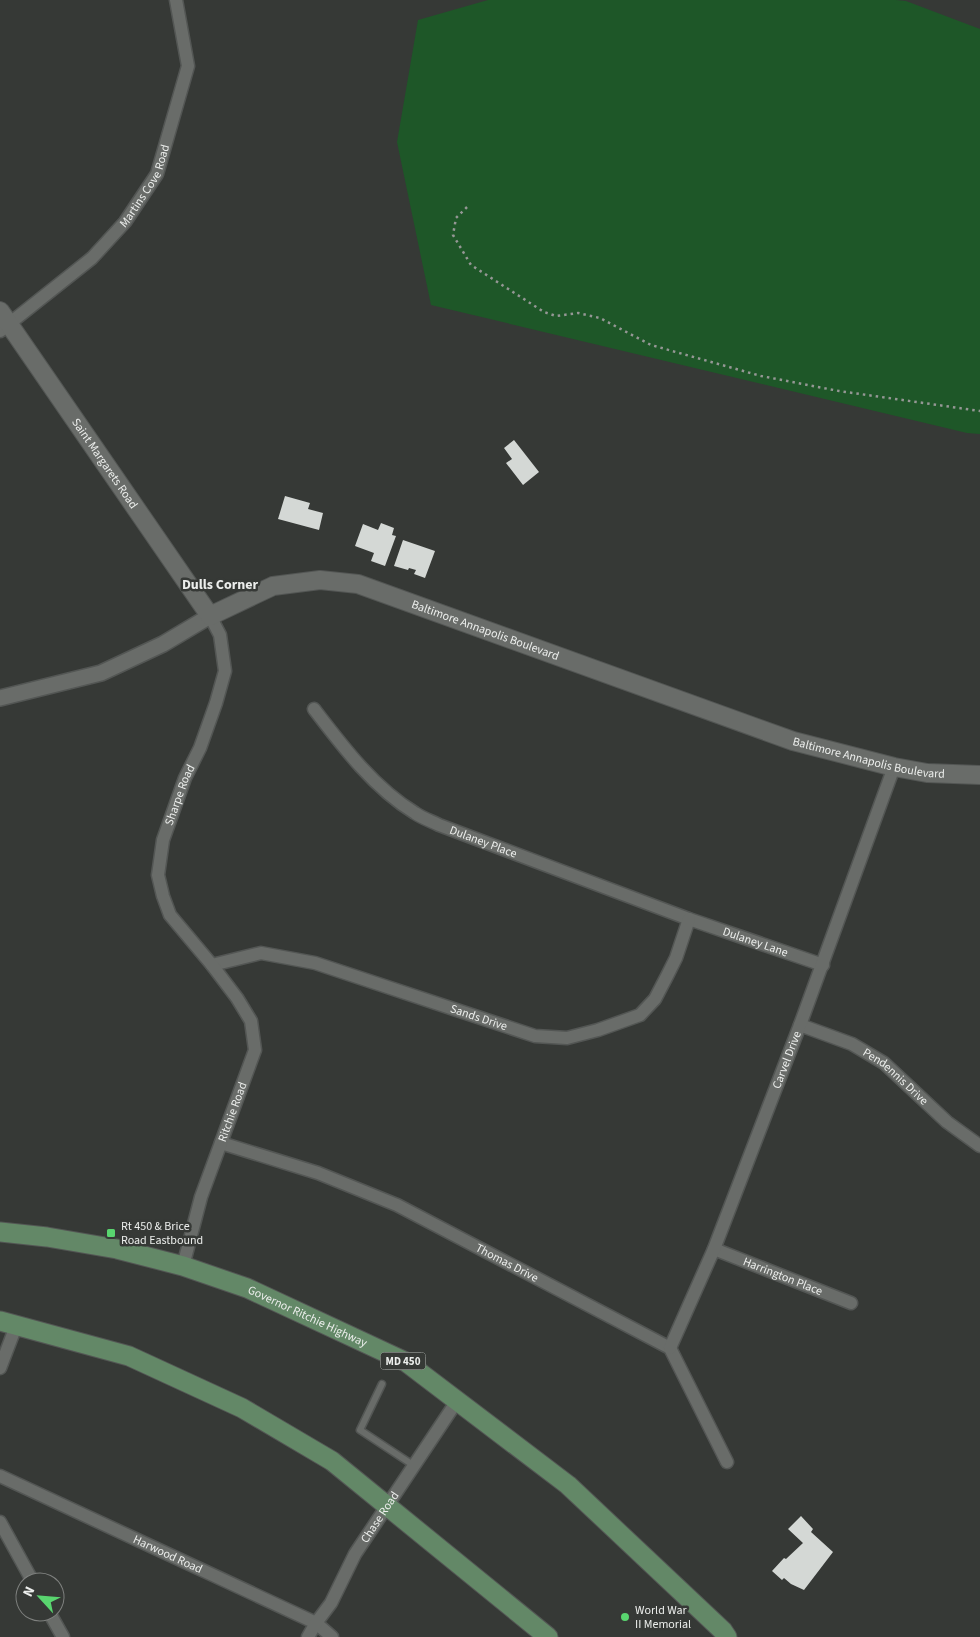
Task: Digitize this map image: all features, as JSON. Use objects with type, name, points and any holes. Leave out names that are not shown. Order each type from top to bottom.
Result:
[{"type":"main road","name":"Saint Margarets Road","points":[[3,322],[210,616]]},
{"type":"main road","name":"Baltimore Annapolis Boulevard","points":[[210,616],[273,586],[320,580],[358,584],[793,740],[894,767],[927,773],[980,775]]},
{"type":"main road","name":"Governor Ritchie Highway","points":[[0,1232],[47,1237],[117,1249],[183,1266],[247,1288],[406,1362],[568,1485],[723,1631],[727,1637]]},
{"type":"main road","points":[[8,1324],[128,1356],[242,1408],[332,1461],[548,1637]]},
{"type":"street","name":"Martins Cove Road","points":[[3,322],[92,258],[125,222],[157,174],[188,66],[176,0]]},
{"type":"street","name":"Baltimore Annapolis Boulevard","points":[[0,698],[101,673],[163,644],[210,616]]},
{"type":"street","name":"Sharpe Road","points":[[210,616],[220,636],[225,671],[200,748],[185,778],[163,840],[158,876],[170,915],[212,965]]},
{"type":"street","name":"Dulaney Place","points":[[314,709],[338,740],[379,785],[415,814],[439,825],[689,918]]},
{"type":"street","name":"Carvel Drive","points":[[670,1348],[714,1249],[800,1025],[894,767]]},
{"type":"street","name":"Sands Drive","points":[[212,965],[261,953],[315,963],[535,1036],[567,1038],[598,1030],[640,1015],[655,999],[667,976],[676,958],[689,918]]},
{"type":"street","name":"Dulaney Lane","points":[[689,918],[822,965]]},
{"type":"street","name":"Ritchie Road","points":[[183,1266],[201,1197],[255,1050],[251,1021],[237,998],[212,965]]},
{"type":"street","name":"Pendennis Drive","points":[[800,1025],[852,1044],[884,1064],[947,1122],[980,1146]]},
{"type":"street","name":"Thomas Drive","points":[[221,1143],[318,1173],[397,1205],[670,1348]]},
{"type":"street","name":"Harrington Place","points":[[714,1249],[851,1303]]},
{"type":"street","points":[[0,1368],[8,1324]]},
{"type":"street","points":[[670,1348],[727,1462]]},
{"type":"street","name":"Chase Road","points":[[308,1637],[331,1604],[355,1554],[457,1401]]},
{"type":"street","name":"Harwood Road","points":[[0,1476],[316,1623],[332,1637]]},
{"type":"street","points":[[0,1522],[28,1572]]},
{"type":"street","points":[[55,1622],[63,1637]]},
{"type":"lane","points":[[382,1384],[360,1430],[414,1465]]},
{"type":"path","points":[[467,208],[456,218],[453,235],[471,266],[544,312],[556,316],[578,313],[600,318],[651,345],[761,376],[839,391],[980,411]]},
{"type":"green space","points":[[488,0],[896,0],[906,1],[980,29],[980,434],[967,433],[431,305],[397,142],[418,20]]},
{"type":"building","points":[[514,440],[539,472],[523,485],[506,463],[512,459],[504,448]]},
{"type":"building","points":[[285,496],[310,503],[308,509],[323,513],[319,530],[278,519]]},
{"type":"building","points":[[381,523],[394,528],[392,535],[396,536],[385,566],[371,561],[374,553],[355,546],[363,524],[378,530]]},
{"type":"building","points":[[403,540],[435,551],[425,578],[414,574],[416,570],[394,566]]},
{"type":"building","points":[[801,1516],[813,1529],[811,1532],[833,1552],[804,1590],[791,1584],[784,1578],[782,1580],[772,1571],[784,1558],[786,1559],[803,1543],[788,1529]]},
{"type":"place","name":"Rt 450 & Brice Road Eastbound","points":[[111,1233]]},
{"type":"place","name":"World War II Memorial","points":[[625,1617]]},
{"type":"district","name":"Dulls Corner","points":[[220,584]]}]
